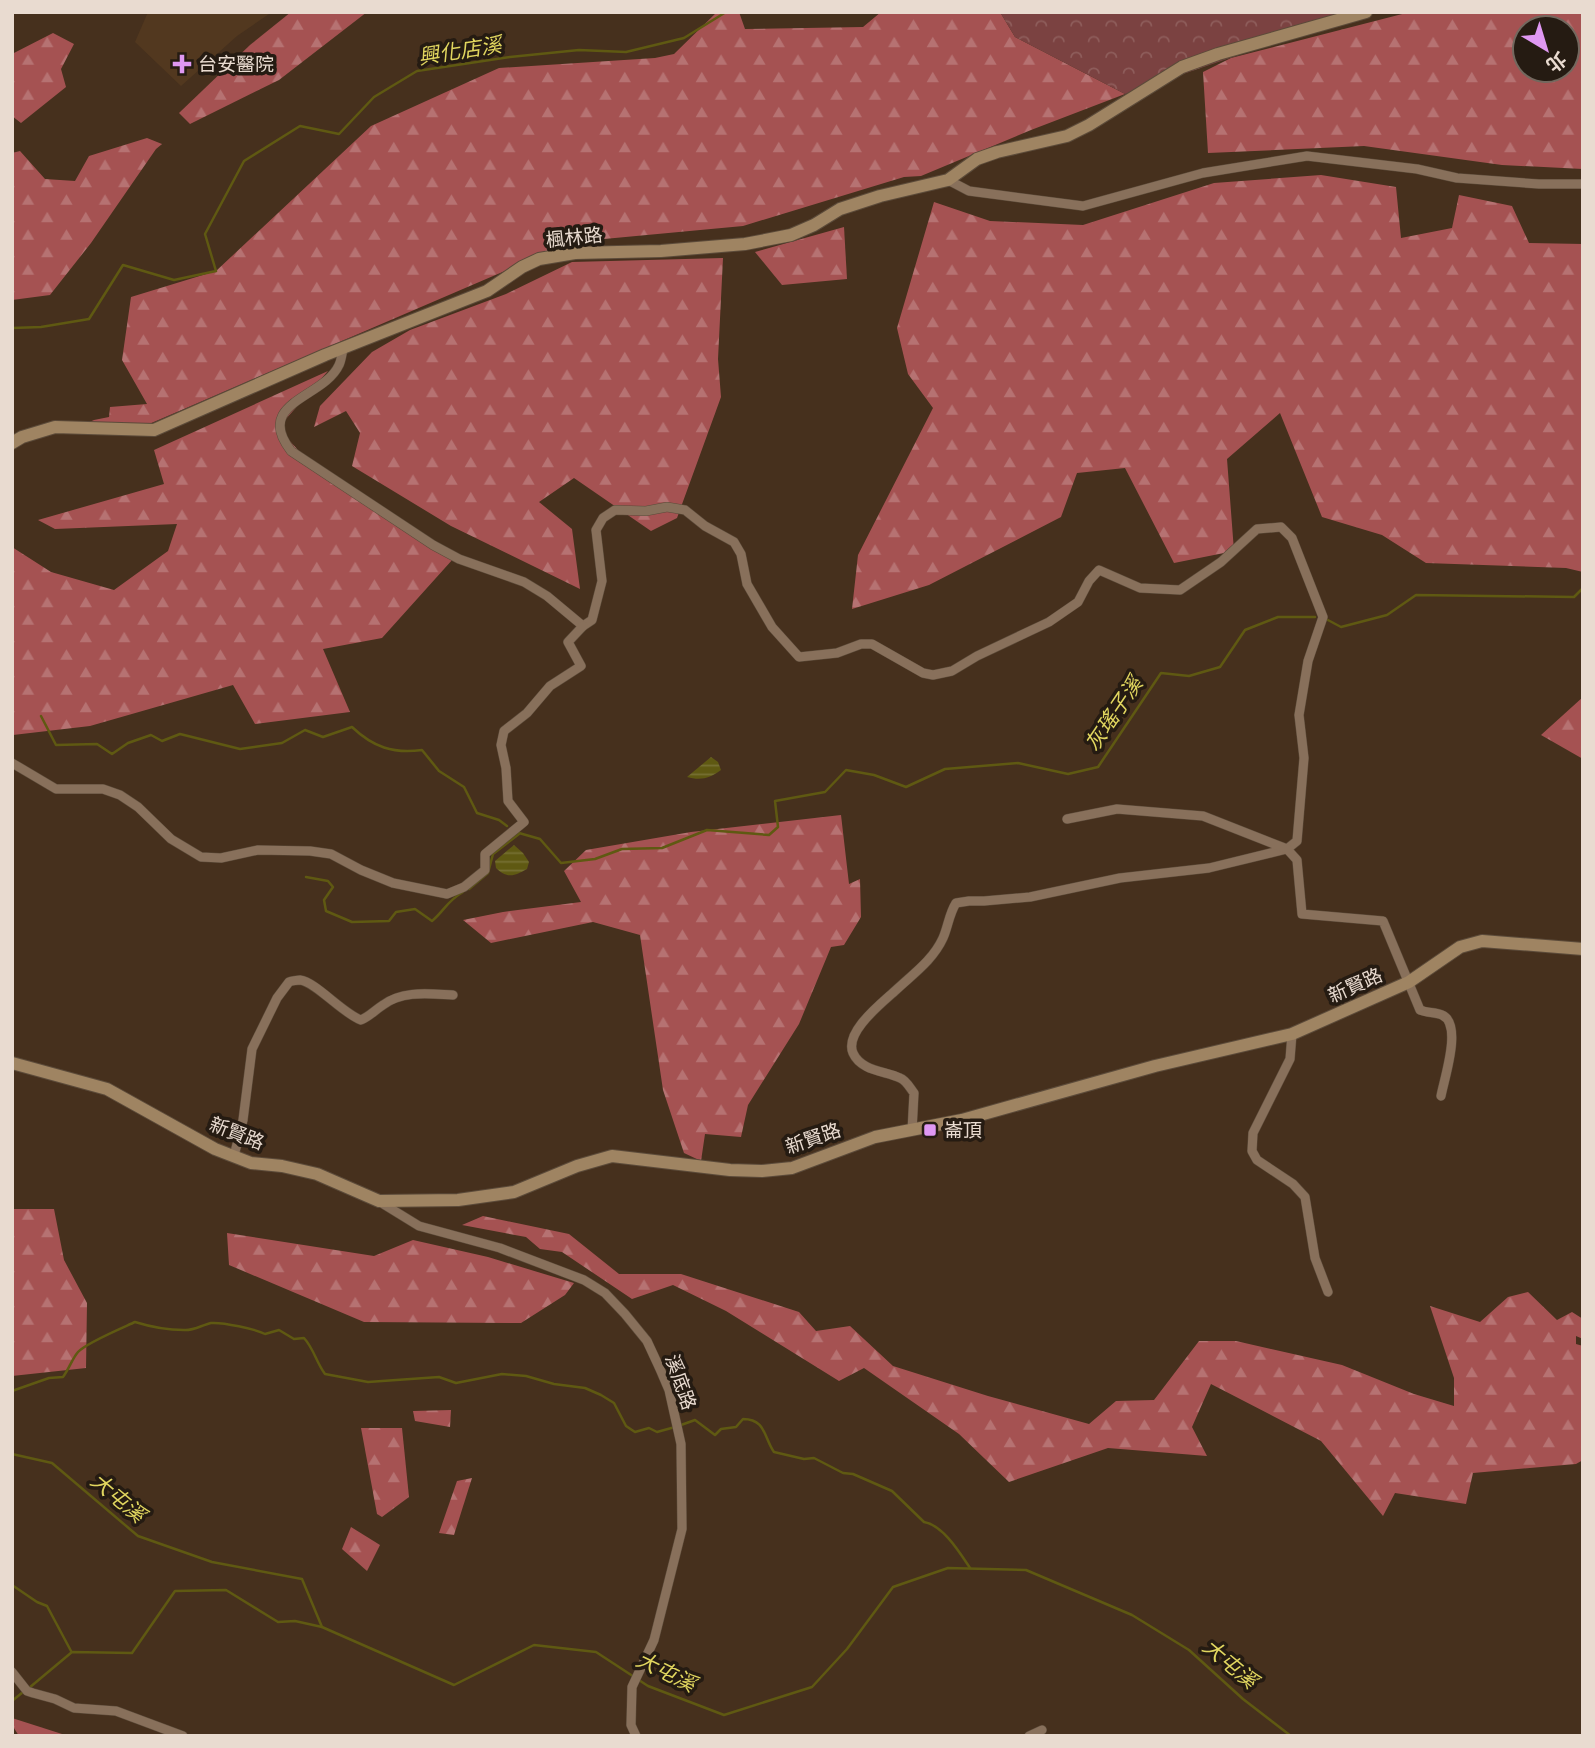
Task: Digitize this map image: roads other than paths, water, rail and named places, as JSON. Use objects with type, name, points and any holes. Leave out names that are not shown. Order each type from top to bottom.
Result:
[{"type":"street","name":"楓林路","points":[[12,443],[55,427],[154,430],[222,399],[487,291],[539,259],[575,253],[661,251],[769,241],[814,225],[840,209],[880,196],[948,180],[977,159],[1067,136],[1182,67],[1366,12]]},
{"type":"street","points":[[948,180],[969,191],[1083,206],[1203,173],[1307,156],[1418,169],[1457,178],[1583,184]]},
{"type":"street","points":[[343,349],[339,366],[325,381],[285,410],[281,422],[282,433],[291,452],[433,545],[459,559],[524,582],[547,596],[583,626]]},
{"type":"street","points":[[12,763],[56,789],[103,789],[120,794],[138,807],[171,839],[201,856],[220,858],[258,850],[331,854],[393,883],[447,894],[464,887],[485,870],[485,854],[524,822],[508,800],[506,768],[500,745],[504,731],[527,713],[550,686],[581,666],[568,642],[592,620],[602,581],[596,530],[603,518],[615,510],[646,511],[667,507],[685,510],[705,526],[734,542],[741,554],[747,584],[772,627],[799,657],[837,653],[860,644],[872,644],[923,673],[933,675],[952,671],[977,656],[1049,622],[1078,602],[1089,581],[1099,570],[1140,588],[1180,590],[1222,562],[1257,529],[1281,527],[1292,538],[1323,617],[1308,661],[1299,715],[1304,758],[1297,841],[1287,849],[1209,868],[1119,878],[1030,897],[956,904],[934,955],[861,1023],[852,1040],[852,1052],[860,1063],[902,1078],[914,1093],[912,1131]]},
{"type":"street","points":[[1068,819],[1117,809],[1203,816],[1287,849],[1297,860],[1302,914],[1383,920],[1420,1010],[1443,1015],[1451,1026],[1453,1036],[1441,1096]]},
{"type":"street","name":"新賢路","points":[[12,1063],[107,1089],[215,1149],[251,1163],[282,1166],[317,1174],[379,1201],[458,1200],[514,1192],[577,1166],[612,1156],[730,1170],[792,1168],[875,1137],[962,1120],[1154,1066],[1293,1034],[1409,982],[1460,947],[1482,941],[1583,949]]},
{"type":"street","points":[[233,1156],[243,1121],[252,1049],[277,998],[289,982],[299,979],[309,984],[360,1020],[370,1017],[385,1003],[411,993],[453,995]]},
{"type":"street","points":[[1293,1034],[1290,1059],[1253,1133],[1252,1151],[1257,1160],[1293,1184],[1305,1197],[1315,1258],[1328,1292]]},
{"type":"street","name":"溪底路","points":[[379,1201],[419,1226],[500,1248],[584,1280],[605,1293],[647,1341],[669,1390],[677,1419],[682,1529],[654,1640],[632,1687],[631,1725],[636,1736]]},
{"type":"street","points":[[12,1672],[27,1691],[74,1708],[116,1711],[183,1736]]},
{"type":"street","points":[[1029,1736],[1042,1730]]},
{"type":"waterway","name":"興化店溪","points":[[12,328],[41,327],[89,319],[123,265],[174,280],[216,271],[205,234],[244,161],[300,126],[339,134],[374,97],[417,71],[579,50],[626,52],[684,38],[726,12]]},
{"type":"waterway","name":"灰瑤子溪","points":[[1326,619],[1341,627],[1387,615],[1416,595],[1574,597],[1583,588]]},
{"type":"waterway","name":"灰瑤子溪","points":[[519,833],[540,839],[561,863],[595,859],[622,849],[662,848],[707,830],[769,835],[778,827],[775,801],[825,792],[846,770],[874,775],[906,787],[945,769],[1018,763],[1068,774],[1098,767],[1161,673],[1189,676],[1220,667],[1245,630],[1278,617],[1315,617]]},
{"type":"waterway","name":"灰瑤子溪","points":[[41,716],[56,745],[97,744],[112,754],[128,743],[151,735],[162,741],[180,734],[240,749],[282,743],[305,730],[323,737],[352,727],[384,748],[422,750],[439,771],[464,787],[477,813],[499,820],[507,826]]},
{"type":"waterway","points":[[469,889],[488,873],[493,854],[519,834]]},
{"type":"waterway","points":[[306,877],[328,881],[333,887],[324,900],[326,911],[352,922],[389,921],[396,912],[415,909],[432,921],[463,892]]},
{"type":"waterway","points":[[12,1391],[49,1378],[63,1377],[82,1348],[135,1322],[160,1328],[187,1330],[216,1323],[239,1326],[265,1334],[279,1330],[294,1339],[304,1338],[325,1374],[368,1382],[439,1377],[456,1383],[502,1374],[526,1376],[554,1384],[585,1388],[601,1395],[614,1403],[626,1426],[635,1432],[649,1428],[657,1432],[675,1427]]},
{"type":"waterway","points":[[681,1425],[695,1420],[715,1435],[721,1429],[736,1427],[743,1419],[756,1422],[774,1452],[804,1459],[814,1458],[843,1473],[853,1474],[892,1491],[924,1522],[938,1528],[970,1568]]},
{"type":"waterway","name":"大屯溪","points":[[12,1454],[52,1463],[138,1536],[212,1562],[302,1579],[322,1627],[454,1685],[534,1645],[596,1652],[648,1686],[724,1715],[812,1687],[847,1649],[893,1587],[948,1568],[1026,1570],[1132,1615],[1189,1650],[1243,1699],[1291,1736]]},
{"type":"waterway","points":[[12,1585],[47,1606],[71,1651]]},
{"type":"waterway","points":[[29,1688],[72,1652],[132,1653],[175,1591],[226,1590],[278,1622],[295,1621],[322,1627]]},
{"type":"waterway","points":[[12,1701],[23,1692]]},
{"type":"place","name":"台安醫院","points":[[182,64]]},
{"type":"place","name":"崙頂","points":[[930,1130]]}]
